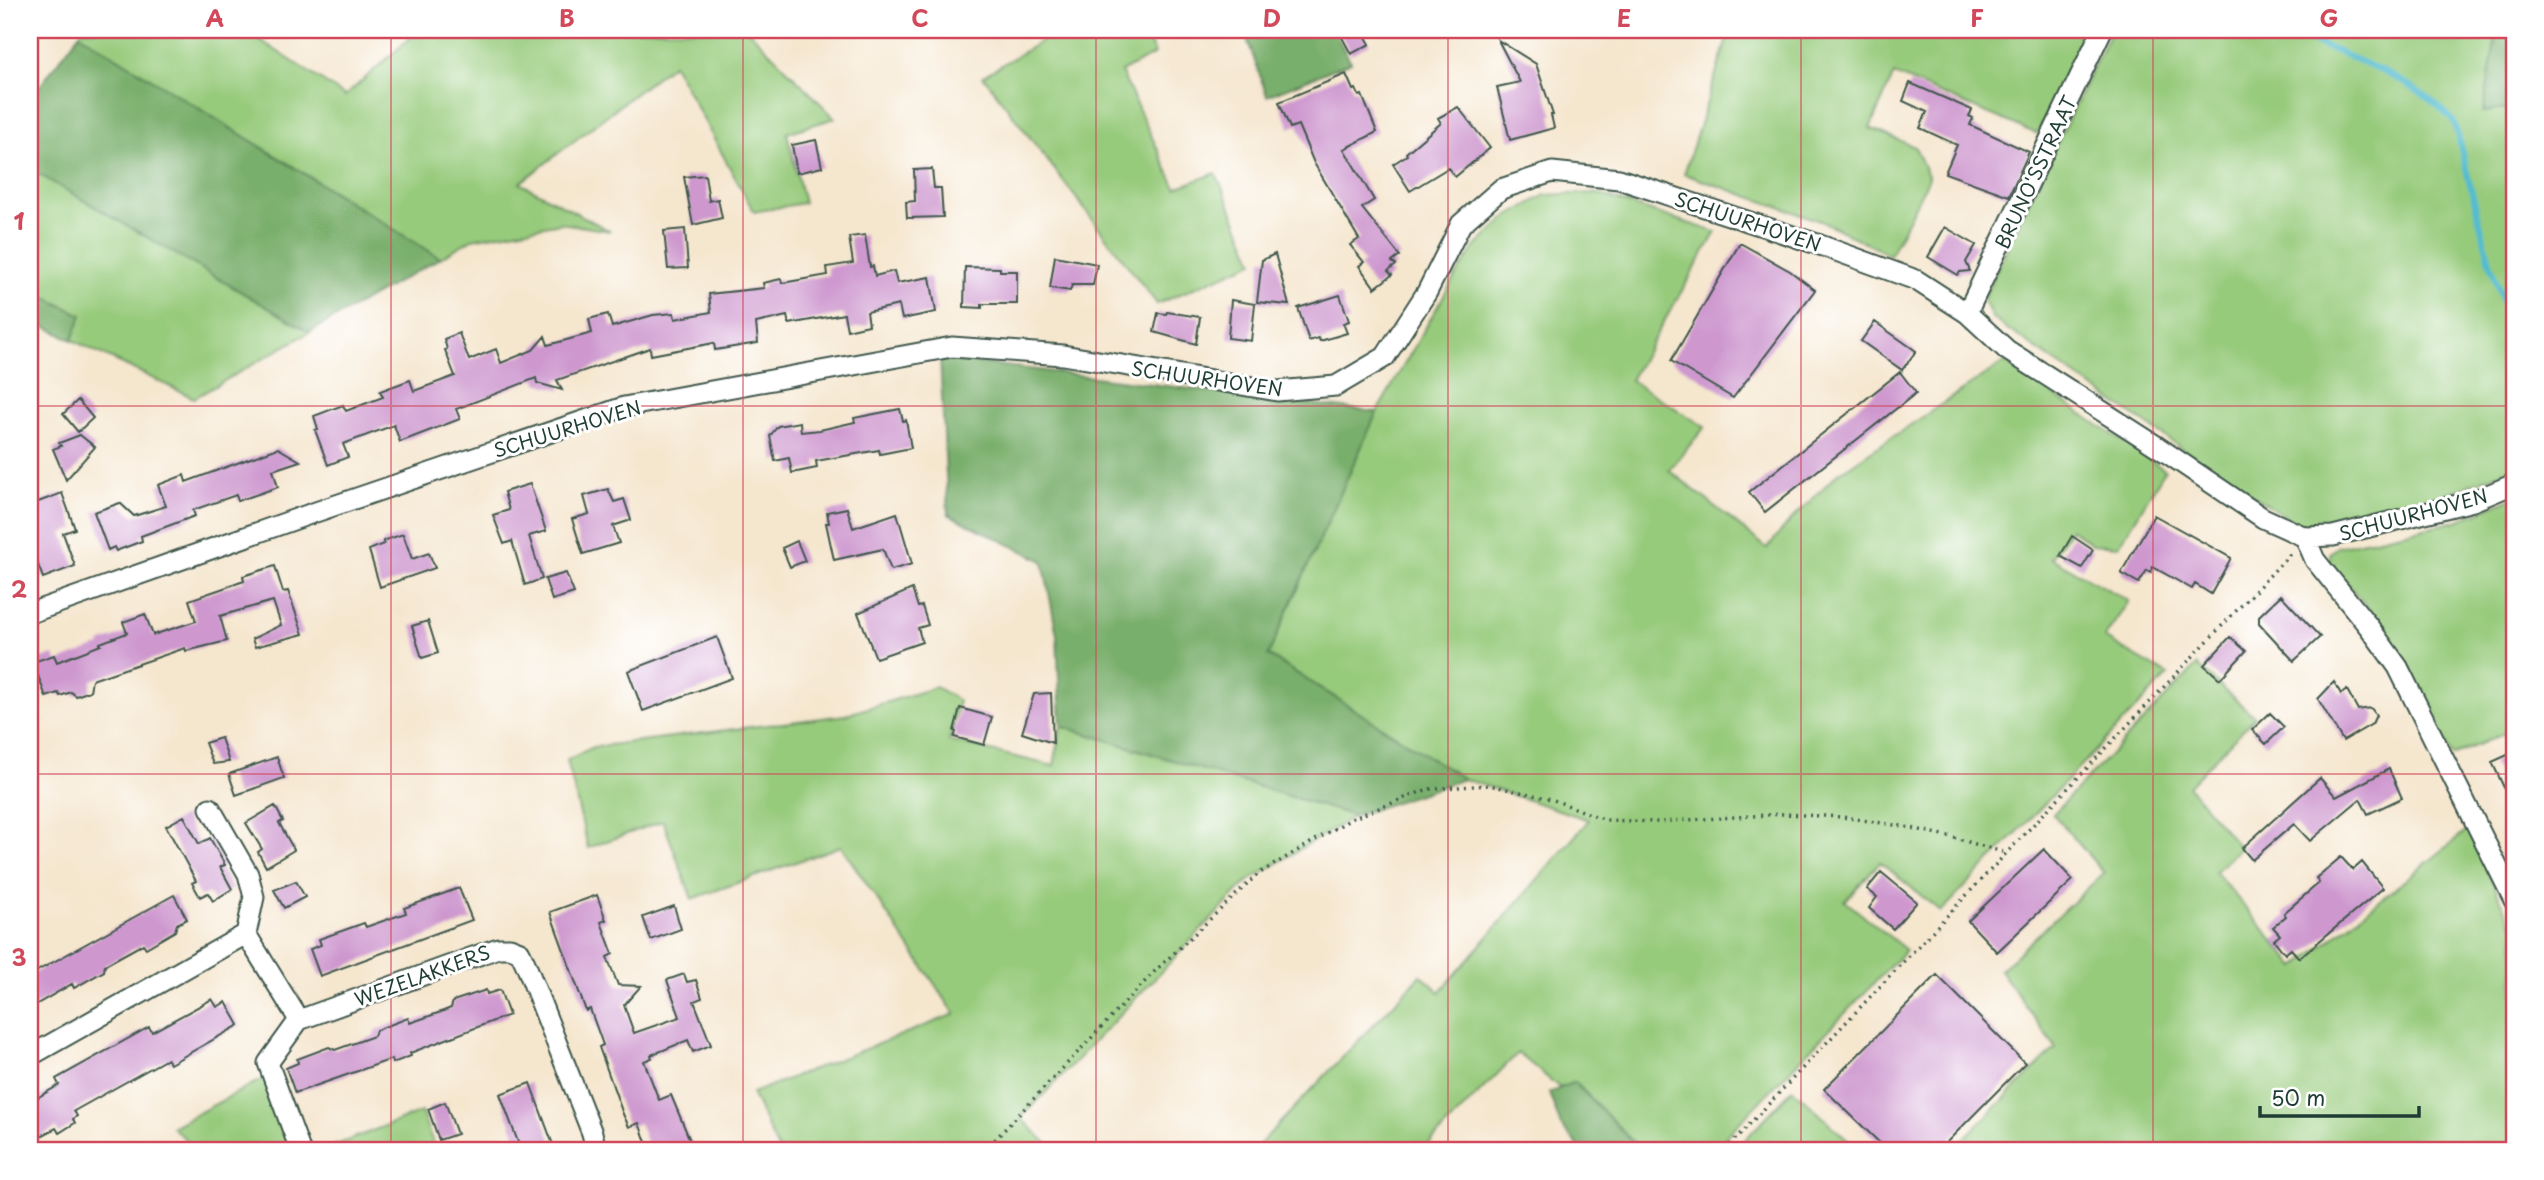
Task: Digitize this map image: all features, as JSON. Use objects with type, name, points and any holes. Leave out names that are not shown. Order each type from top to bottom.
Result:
[{"type":"street","name":"BRUNO'SSTRAAT","points":[[1967,313],[2102,30]]},
{"type":"street","name":"SCHUURHOVEN","points":[[30,613],[624,407],[952,347],[1063,355],[1277,391],[1336,386],[1385,357],[1427,292],[1461,224],[1501,189],[1552,172],[1619,179],[1820,245],[1916,280],[1967,313],[2007,350],[2263,518],[2305,537],[2333,536],[2473,501],[2514,484]]},
{"type":"street","points":[[2305,537],[2315,560],[2398,667],[2514,900]]},
{"type":"street","points":[[210,808],[248,874],[254,897],[246,934],[299,1020],[268,1063],[300,1150]]},
{"type":"street","points":[[30,1056],[246,934]]},
{"type":"street","name":"WEZELAKKERS","points":[[299,1020],[498,948],[510,948],[520,952],[592,1133],[596,1150]]},
{"type":"path","points":[[1725,1150],[2305,537]]},
{"type":"path","points":[[985,1150],[1156,970],[1258,874],[1351,819],[1428,789],[1489,785],[1551,799],[1606,820],[1656,822],[1783,814],[1843,817],[1925,831],[2006,853]]},
{"type":"green space","points":[[83,30],[245,30],[345,96],[419,30],[748,30],[835,118],[787,133],[804,203],[754,212],[673,64],[520,183],[610,231],[561,223],[472,239],[440,258],[79,34]]},
{"type":"green space","points":[[1060,30],[1158,30],[1146,36],[1155,54],[1121,72],[1176,188],[1216,173],[1254,262],[1157,304],[983,76]]},
{"type":"green space","points":[[1244,30],[1333,30],[1351,62],[1267,96]]},
{"type":"green space","points":[[1730,30],[2088,30],[2037,134],[1894,74],[1870,128],[1915,147],[1929,178],[1890,255],[1826,223],[1684,174]]},
{"type":"green space","points":[[2111,30],[2497,30],[2484,111],[2514,108],[2514,468],[2419,504],[2329,524],[2297,524],[1993,319],[1983,299]]},
{"type":"green space","points":[[2497,30],[2514,30],[2514,108],[2483,112]]},
{"type":"green space","points":[[79,34],[440,258],[310,332],[30,169],[30,99]]},
{"type":"green space","points":[[30,169],[310,332],[194,398],[72,340],[81,315],[30,290]]},
{"type":"green space","points":[[1595,193],[1716,232],[1630,380],[1705,427],[1669,470],[1767,548],[1837,474],[2005,362],[2165,470],[2119,546],[2092,544],[2071,529],[2051,558],[2129,601],[2104,638],[2168,675],[1941,912],[1880,862],[1845,901],[1906,950],[1713,1150],[1641,1150],[1575,1082],[1560,1088],[1518,1053],[1423,1150],[1254,1150],[1421,975],[1440,992],[1589,820],[1464,779],[1268,655],[1377,412],[1454,278],[1476,246],[1507,217],[1545,195]]},
{"type":"green space","points":[[30,290],[82,315],[72,340],[30,319]]},
{"type":"green space","points":[[940,358],[1377,412],[1268,655],[1464,779],[1354,816],[1061,726],[1057,635],[1043,561],[948,514]]},
{"type":"green space","points":[[2514,497],[2514,729],[2452,756],[2408,666],[2369,609],[2330,563],[2330,553],[2337,547],[2457,521]]},
{"type":"green space","points":[[2197,665],[2255,717],[2188,786],[2240,848],[2215,872],[2296,967],[2468,830],[2514,927],[2514,1150],[1952,1150],[2056,1048],[2000,970],[2104,873],[2053,814]]},
{"type":"green space","points":[[936,687],[959,701],[949,741],[1054,766],[1061,726],[1354,816],[1247,882],[1021,1118],[1054,1150],[778,1150],[752,1093],[955,1014],[841,846],[692,899],[663,821],[588,848],[567,760],[593,747],[845,715]]},
{"type":"green space","points":[[272,1074],[300,1150],[197,1150],[172,1127]]},
{"type":"green space","points":[[1574,1082],[1641,1150],[1582,1150],[1561,1126],[1549,1093]]},
{"type":"green space","points":[[1793,1089],[1858,1150],[1735,1150]]},
{"type":"green space","points":[[421,1112],[436,1150],[323,1150]]},
{"type":"building","points":[[1338,30],[1362,30],[1370,44],[1351,54]]},
{"type":"building","points":[[1498,40],[1536,64],[1553,115],[1554,128],[1510,140],[1497,87],[1520,82]]},
{"type":"building","points":[[1346,74],[1353,90],[1356,89],[1359,96],[1362,95],[1377,132],[1344,149],[1374,200],[1362,208],[1400,256],[1392,262],[1396,265],[1388,271],[1392,275],[1375,288],[1359,266],[1364,262],[1350,245],[1359,239],[1314,163],[1298,125],[1290,128],[1279,102]]},
{"type":"building","points":[[1910,83],[1972,110],[1969,116],[1973,118],[1970,125],[2029,152],[2009,196],[1945,173],[1957,145],[1920,128],[1927,112],[1903,101]]},
{"type":"building","points":[[1458,107],[1490,148],[1455,177],[1448,168],[1410,191],[1393,164],[1407,155],[1406,153],[1441,123],[1438,118]]},
{"type":"building","points":[[816,140],[822,167],[797,173],[792,145]]},
{"type":"building","points":[[932,169],[934,188],[941,188],[943,217],[907,218],[906,202],[915,201],[914,170]]},
{"type":"building","points":[[705,175],[709,201],[718,199],[722,218],[693,225],[684,177]]},
{"type":"building","points":[[1945,227],[1976,245],[1966,262],[1970,271],[1960,272],[1958,275],[1928,257]]},
{"type":"building","points":[[685,229],[688,268],[668,269],[664,231]]},
{"type":"building","points":[[865,235],[870,267],[873,266],[875,276],[894,271],[897,283],[930,277],[936,312],[902,319],[899,305],[867,312],[869,325],[847,330],[844,314],[789,324],[787,316],[756,323],[758,343],[715,350],[714,343],[651,355],[650,348],[557,380],[562,390],[537,383],[536,378],[456,409],[460,419],[400,442],[394,425],[343,444],[348,457],[328,465],[315,430],[318,429],[314,416],[343,405],[346,411],[383,397],[380,391],[410,380],[414,391],[455,376],[445,350],[444,339],[459,333],[469,360],[496,349],[501,363],[533,350],[545,336],[548,345],[592,333],[589,319],[608,314],[612,327],[653,315],[674,313],[675,319],[711,312],[709,294],[764,288],[763,283],[781,279],[782,283],[828,275],[827,267],[853,263],[849,237]]},
{"type":"building","points":[[1740,243],[1790,271],[1815,290],[1733,398],[1671,361]]},
{"type":"building","points":[[1275,254],[1289,305],[1257,302],[1262,260]]},
{"type":"building","points":[[1055,256],[1097,264],[1093,285],[1072,285],[1070,291],[1050,288]]},
{"type":"building","points":[[965,267],[1017,271],[1017,304],[964,307]]},
{"type":"building","points":[[1340,295],[1349,321],[1343,323],[1347,333],[1320,341],[1318,338],[1309,341],[1298,308]]},
{"type":"building","points":[[1231,300],[1255,304],[1251,341],[1228,338]]},
{"type":"building","points":[[1158,313],[1200,317],[1196,344],[1154,332]]},
{"type":"building","points":[[1875,322],[1916,351],[1902,370],[1861,341]]},
{"type":"building","points":[[1900,372],[1916,393],[1765,512],[1749,492]]},
{"type":"building","points":[[78,400],[93,418],[78,432],[63,414]]},
{"type":"building","points":[[900,409],[903,421],[906,420],[911,448],[880,454],[879,450],[816,461],[817,468],[792,473],[789,458],[775,461],[770,436],[778,426],[800,422],[801,432],[820,430],[855,422],[854,418]]},
{"type":"building","points":[[80,435],[95,447],[66,480],[53,449],[61,446],[59,443]]},
{"type":"building","points":[[278,448],[300,461],[273,470],[278,487],[238,501],[236,495],[193,510],[195,516],[141,536],[142,541],[116,551],[114,547],[108,550],[94,512],[120,503],[134,516],[166,506],[158,485],[184,475],[186,482]]},
{"type":"building","points":[[530,484],[546,531],[529,536],[542,579],[525,585],[512,541],[504,544],[493,515],[509,510],[504,492]]},
{"type":"building","points":[[608,489],[614,502],[624,499],[631,520],[613,526],[619,543],[583,554],[572,519],[589,514],[584,496]]},
{"type":"building","points":[[62,493],[75,529],[63,533],[75,566],[43,578],[30,552],[30,505]]},
{"type":"building","points":[[847,508],[853,528],[897,513],[912,564],[891,570],[883,549],[834,560],[826,523],[829,523],[827,512]]},
{"type":"building","points":[[2154,515],[2231,558],[2211,594],[2195,584],[2192,589],[2153,567],[2151,572],[2147,570],[2139,583],[2121,573]]},
{"type":"building","points":[[403,534],[412,559],[429,553],[435,568],[380,587],[369,550],[384,544],[383,541]]},
{"type":"building","points":[[2072,536],[2093,550],[2082,568],[2060,556]]},
{"type":"building","points":[[797,541],[805,561],[790,567],[782,548]]},
{"type":"building","points":[[275,566],[283,592],[288,591],[303,634],[255,647],[252,639],[281,625],[273,601],[220,616],[227,641],[186,651],[185,648],[92,680],[90,691],[76,696],[71,692],[46,697],[33,662],[54,655],[57,662],[101,645],[100,643],[127,633],[123,622],[145,614],[153,635],[196,621],[189,600],[244,581],[243,576]]},
{"type":"building","points":[[566,573],[574,593],[552,600],[545,579]]},
{"type":"building","points":[[912,589],[918,607],[922,606],[928,625],[918,628],[922,642],[876,658],[858,613]]},
{"type":"building","points":[[2281,595],[2320,637],[2294,661],[2259,623],[2259,616]]},
{"type":"building","points":[[428,621],[438,653],[422,658],[412,626]]},
{"type":"building","points":[[717,637],[732,678],[643,711],[628,671]]},
{"type":"building","points":[[2230,637],[2246,651],[2220,679],[2204,665]]},
{"type":"building","points":[[2334,682],[2341,694],[2347,690],[2358,710],[2371,708],[2376,715],[2372,724],[2343,741],[2318,699]]},
{"type":"building","points":[[1051,693],[1053,743],[1022,733],[1034,694]]},
{"type":"building","points":[[960,708],[992,717],[984,745],[954,737]]},
{"type":"building","points":[[2270,713],[2284,727],[2266,744],[2252,730]]},
{"type":"building","points":[[221,738],[229,762],[213,764],[205,743]]},
{"type":"building","points":[[2514,752],[2514,809],[2492,762]]},
{"type":"building","points":[[277,757],[284,778],[236,795],[229,774]]},
{"type":"building","points":[[2389,769],[2402,798],[2368,814],[2360,799],[2310,841],[2294,824],[2252,860],[2242,848],[2320,778],[2336,797]]},
{"type":"building","points":[[275,806],[283,821],[279,823],[294,850],[266,867],[258,852],[262,849],[246,823]]},
{"type":"building","points":[[184,816],[199,844],[210,838],[225,865],[220,867],[232,889],[213,901],[208,893],[200,897],[192,883],[196,881],[166,826]]},
{"type":"building","points":[[2044,849],[2073,880],[1997,952],[1968,921]]},
{"type":"building","points":[[2341,857],[2353,870],[2362,862],[2383,888],[2299,958],[2291,949],[2285,954],[2274,940],[2280,935],[2273,927],[2286,916],[2284,913],[2319,883],[2316,878]]},
{"type":"building","points":[[1881,872],[1917,902],[1893,929],[1869,908],[1877,897],[1867,889]]},
{"type":"building","points":[[296,881],[305,897],[284,908],[274,890]]},
{"type":"building","points":[[459,888],[472,920],[320,976],[310,949],[321,945],[319,939],[364,923],[366,927],[406,913],[404,908]]},
{"type":"building","points":[[174,895],[187,919],[177,924],[175,931],[146,948],[143,944],[105,965],[104,971],[74,988],[72,984],[30,1008],[30,975]]},
{"type":"building","points":[[597,895],[606,920],[601,922],[613,954],[607,957],[618,985],[641,986],[624,1005],[634,1033],[680,1017],[667,980],[684,974],[687,982],[696,980],[702,998],[694,1001],[711,1045],[693,1052],[688,1040],[651,1055],[652,1058],[644,1061],[659,1100],[671,1095],[694,1150],[649,1150],[639,1123],[629,1127],[623,1114],[599,1047],[603,1045],[590,1009],[586,1011],[550,912]]},
{"type":"building","points":[[674,906],[681,929],[651,940],[643,917]]},
{"type":"building","points":[[1937,975],[2025,1063],[1939,1150],[1887,1150],[1824,1089]]},
{"type":"building","points":[[486,990],[487,994],[500,990],[509,1015],[410,1053],[411,1056],[393,1063],[392,1059],[295,1093],[286,1068],[298,1063],[297,1059],[329,1047],[335,1050],[374,1036],[376,1030],[408,1018],[410,1023],[441,1012],[451,1008],[453,1001]]},
{"type":"building","points":[[212,999],[217,1007],[226,1002],[239,1025],[170,1064],[167,1059],[74,1111],[77,1116],[73,1119],[75,1123],[59,1133],[56,1128],[30,1142],[30,1102],[59,1085],[56,1079],[149,1027],[152,1032]]},
{"type":"building","points":[[530,1083],[555,1150],[521,1150],[500,1094]]},
{"type":"building","points":[[445,1102],[457,1134],[439,1140],[428,1109]]},
{"type":"waterway","points":[[2291,30],[2402,82],[2439,107],[2454,122],[2491,266],[2514,333]]}]
